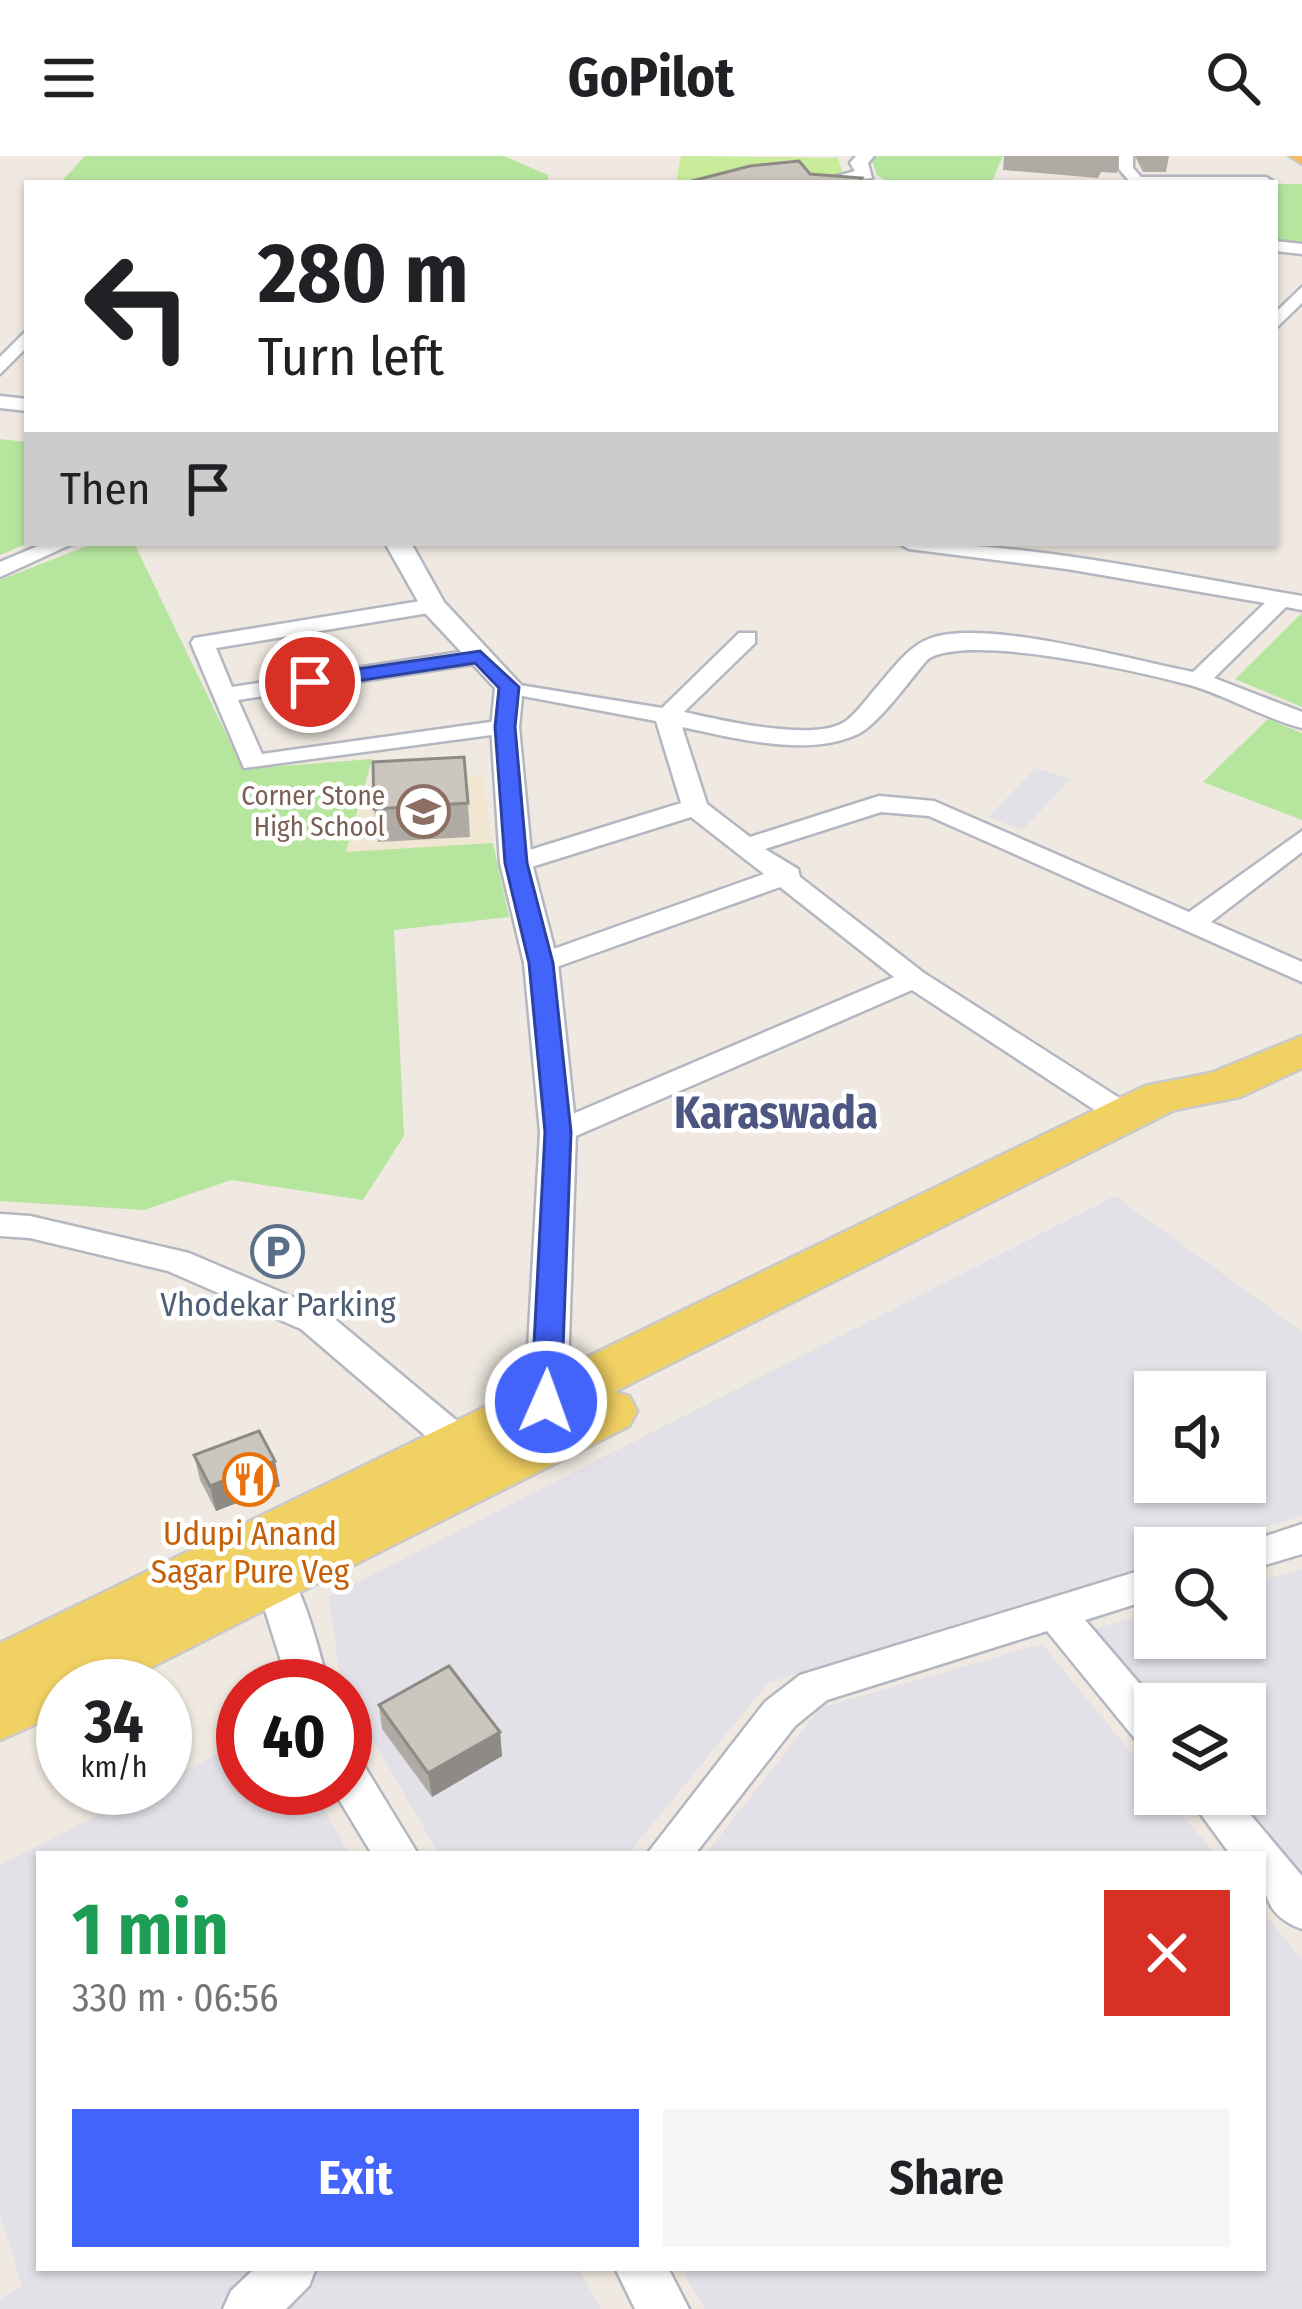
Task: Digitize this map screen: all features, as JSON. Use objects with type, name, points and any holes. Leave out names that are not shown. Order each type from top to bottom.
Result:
[{"type":"main road","points":[[0,1672],[264,1564],[555,1418],[1124,1115],[1162,1097],[1223,1086],[1302,1050]]},
{"type":"main road","points":[[0,1713],[264,1564],[461,1445],[555,1418],[1190,1119],[1223,1086]]},
{"type":"street","points":[[833,180],[870,171]]},
{"type":"street","points":[[1278,321],[1300,296]]},
{"type":"street","points":[[0,369],[24,339]]},
{"type":"street","points":[[0,570],[56,546]]},
{"type":"street","points":[[400,546],[433,606],[509,687],[745,733],[824,736],[853,728],[920,654],[936,644],[963,641],[1025,646],[1198,680],[1302,721]]},
{"type":"street","points":[[934,546],[1067,562],[1293,600]]},
{"type":"street","points":[[1198,680],[1293,600]]},
{"type":"street","points":[[433,606],[202,644],[253,763],[505,727]]},
{"type":"street","points":[[667,716],[747,638]]},
{"type":"street","points":[[225,695],[480,656]]},
{"type":"street","points":[[509,687],[505,727],[516,863],[541,963],[558,1132],[555,1418]]},
{"type":"street","points":[[667,716],[695,807],[788,875],[914,979],[1124,1115]]},
{"type":"street","points":[[748,846],[879,804],[934,809],[1302,973]]},
{"type":"street","points":[[516,863],[695,807]]},
{"type":"street","points":[[1194,922],[1302,839]]},
{"type":"street","points":[[541,963],[788,875]]},
{"type":"street","points":[[558,1132],[914,979]]},
{"type":"street","points":[[0,1225],[30,1227],[177,1262],[313,1320],[461,1445]]},
{"type":"street","points":[[1266,1550],[1302,1539]]},
{"type":"street","points":[[264,1564],[299,1659]]},
{"type":"street","points":[[671,1851],[780,1714],[814,1687],[1134,1588]]},
{"type":"street","points":[[1055,1612],[1134,1707]]},
{"type":"street","points":[[372,1815],[394,1851]]},
{"type":"street","points":[[1224,1815],[1254,1851]]},
{"type":"street","points":[[1266,1866],[1302,1909]]},
{"type":"street","points":[[249,2309],[288,2271]]},
{"type":"street","points":[[642,2271],[663,2309]]},
{"type":"shaded area","points":[[1036,768],[1070,779],[1023,830],[988,817]]},
{"type":"shaded area","name":"Corner Stone High School","points":[[482,774],[493,843],[345,853],[369,781]]},
{"type":"shaded area","points":[[1115,1196],[1302,1331],[1302,1516],[1266,1527],[1134,1527],[1134,1569],[768,1683],[630,1851],[437,1851],[372,1738],[372,1659],[337,1659],[329,1597]]},
{"type":"shaded area","points":[[1302,1569],[1302,1872],[1253,1815],[1266,1815],[1266,1683],[1139,1683],[1093,1629],[1134,1617],[1134,1659],[1266,1659],[1266,1579]]},
{"type":"shaded area","points":[[1042,1644],[1134,1756],[1134,1815],[1182,1815],[1212,1851],[708,1851],[820,1708]]},
{"type":"shaded area","points":[[216,1755],[216,1815],[327,1815],[347,1851],[36,1851],[36,2271],[580,2271],[601,2309],[0,2309],[0,2300],[22,2286],[0,2215],[0,1865],[98,1815],[192,1815],[192,1767]]},
{"type":"shaded area","points":[[1266,1916],[1302,1960],[1302,2309],[705,2309],[683,2271],[1266,2271]]},
{"type":"green space","points":[[85,156],[504,156],[548,175],[548,180],[63,180]]},
{"type":"green space","points":[[681,156],[838,158],[843,174],[814,180],[677,180]]},
{"type":"green space","points":[[878,156],[1003,156],[992,180],[884,180],[872,161]]},
{"type":"green space","points":[[1278,184],[1302,184],[1302,247],[1278,244]]},
{"type":"green space","points":[[0,439],[24,442],[24,545],[0,555]]},
{"type":"green space","points":[[87,546],[135,546],[243,769],[372,759],[346,852],[493,843],[509,917],[394,930],[404,1136],[363,1200],[231,1180],[144,1210],[0,1201],[0,580]]},
{"type":"green space","points":[[1302,613],[1302,707],[1235,679]]},
{"type":"green space","points":[[1268,719],[1302,733],[1302,820],[1203,782]]},
{"type":"building","points":[[799,161],[810,174],[862,178],[696,180],[750,166]]},
{"type":"building","points":[[464,757],[468,803],[374,809],[373,762]]},
{"type":"building","points":[[259,1431],[275,1461],[210,1486],[194,1455]]},
{"type":"building","points":[[449,1666],[500,1732],[428,1773],[379,1705]]},
{"type":"place","name":"Corner Stone High School","points":[[424,812]]},
{"type":"place","name":"Vhodekar Parking","points":[[278,1251]]},
{"type":"place","name":"Udupi Anand Sagar Pure Veg","points":[[250,1480]]},
{"type":"district","name":"Karaswada","points":[[776,1113]]},
{"type":"route","points":[[310,682],[480,656],[509,687],[505,727],[516,863],[541,963],[558,1132],[546,1402]]}]
